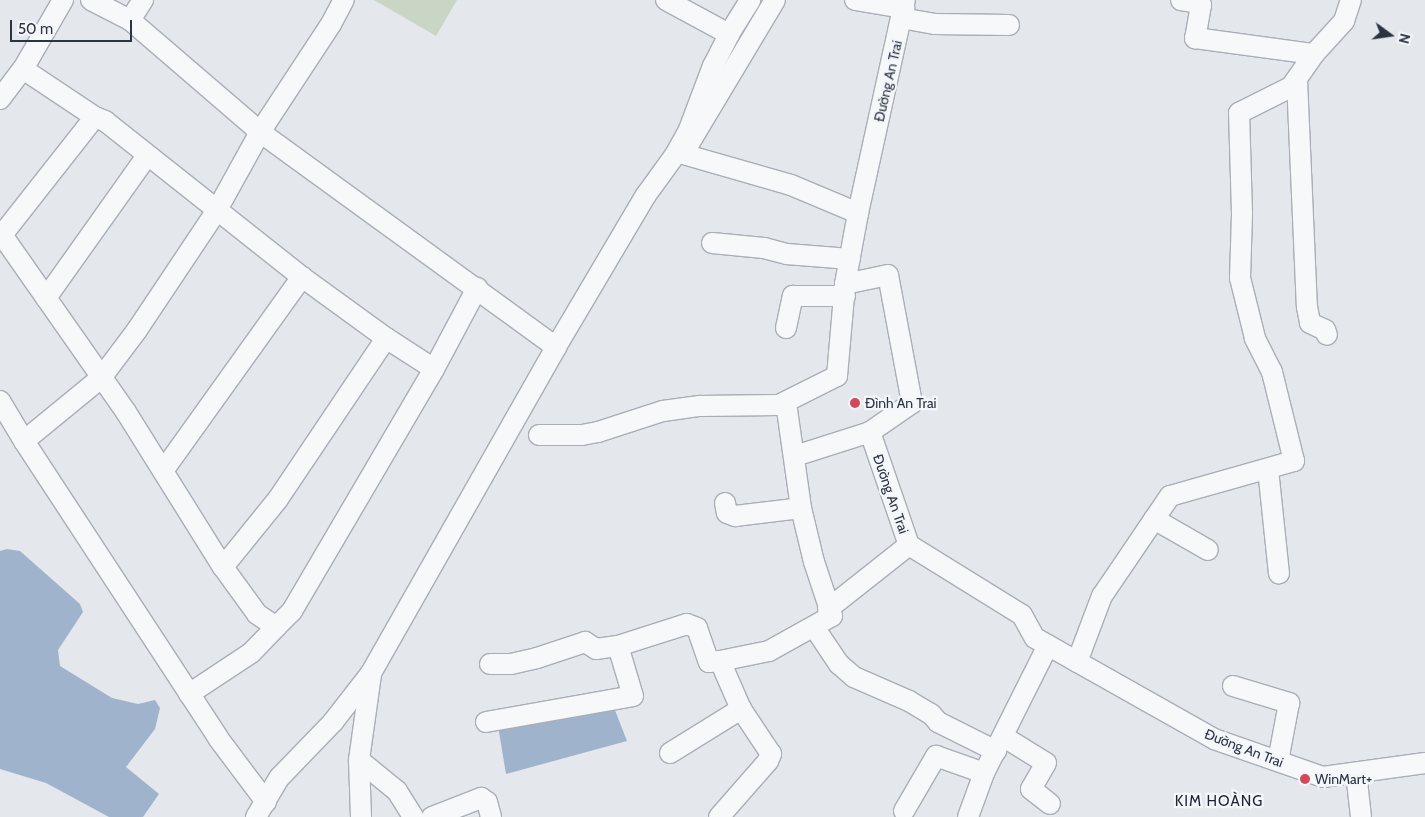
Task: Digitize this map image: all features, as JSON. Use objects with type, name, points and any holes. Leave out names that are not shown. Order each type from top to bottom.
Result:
[{"type":"street","points":[[0,100],[23,69],[63,0]]},
{"type":"street","points":[[91,0],[130,20],[260,132],[556,347]]},
{"type":"street","points":[[130,20],[143,0]]},
{"type":"street","points":[[24,441],[101,378],[137,330],[217,210],[260,132],[331,24],[344,0]]},
{"type":"street","points":[[666,0],[729,34]]},
{"type":"street","points":[[0,401],[24,441],[218,738],[261,809],[279,778],[333,722],[371,673],[556,347],[646,195],[688,132],[713,66],[729,34],[750,0]]},
{"type":"street","points":[[775,0],[683,154],[791,185],[858,213]]},
{"type":"street","points":[[856,0],[903,9],[935,24],[1009,25]]},
{"type":"street","points":[[1180,0],[1201,5],[1195,38],[1314,54]]},
{"type":"street","points":[[1077,662],[1102,596],[1170,496],[1294,462],[1272,372],[1255,338],[1240,278],[1242,213],[1239,113],[1291,87],[1314,54],[1344,22],[1351,0]]},
{"type":"street","name":"Đường An Trai","points":[[786,402],[837,376],[845,290],[858,213],[903,9]]},
{"type":"street","points":[[23,69],[95,117],[105,121],[302,278],[386,338],[434,369]]},
{"type":"street","points":[[1297,80],[1307,307],[1310,323],[1325,330],[1327,335]]},
{"type":"street","points":[[95,117],[1,234],[101,378],[163,471],[223,567],[257,614],[276,627]]},
{"type":"street","points":[[46,298],[147,156]]},
{"type":"street","points":[[712,243],[764,248],[787,254],[850,259]]},
{"type":"street","points":[[786,328],[793,296],[845,290],[888,275],[912,403],[870,432],[796,456]]},
{"type":"street","points":[[163,471],[302,278]]},
{"type":"street","points":[[189,694],[251,653],[292,611],[434,369],[477,288]]},
{"type":"street","points":[[223,567],[278,499],[386,338]]},
{"type":"street","points":[[490,664],[511,664],[537,658],[586,642],[596,649],[618,646],[687,624],[697,628],[709,662],[720,661],[769,651],[832,616],[828,609],[801,508],[796,456],[786,402],[779,405],[700,406],[663,411],[590,434],[539,435]]},
{"type":"street","name":"Đường An Trai","points":[[870,432],[909,545],[1022,615],[1035,638],[1048,646],[1214,739],[1323,778],[1425,764]]},
{"type":"street","points":[[1268,469],[1279,573]]},
{"type":"street","points":[[724,504],[728,513],[734,516],[801,508]]},
{"type":"street","points":[[1154,519],[1208,550]]},
{"type":"street","points":[[828,609],[909,545]]},
{"type":"street","points":[[814,627],[839,664],[854,677],[910,701],[931,714],[938,722],[1046,763],[1031,789],[1050,804]]},
{"type":"street","points":[[486,722],[633,696],[618,646]]},
{"type":"street","points":[[968,817],[984,773],[1048,646]]},
{"type":"street","points":[[719,817],[768,761],[771,754],[741,709],[720,661]]},
{"type":"street","points":[[361,817],[359,760],[371,673]]},
{"type":"street","points":[[1233,686],[1289,703],[1278,761]]},
{"type":"street","points":[[670,753],[741,709]]},
{"type":"street","points":[[904,811],[936,756],[984,773]]},
{"type":"street","points":[[359,760],[397,790],[413,817]]},
{"type":"street","points":[[1356,773],[1361,817]]},
{"type":"street","points":[[432,817],[481,798],[487,802],[491,817]]},
{"type":"green space","points":[[374,0],[457,0],[436,36]]},
{"type":"water","points":[[7,549],[20,551],[80,604],[83,612],[58,650],[60,666],[112,698],[138,704],[155,700],[160,708],[155,729],[126,767],[159,794],[143,817],[109,817],[46,783],[0,769],[0,551]]},
{"type":"water","points":[[611,700],[627,741],[506,774],[497,720]]},
{"type":"place","name":"Đình An Trai","points":[[855,403]]},
{"type":"place","name":"WinMart+","points":[[1305,779]]},
{"type":"district","name":"KIM HOÀNG","points":[[1219,802]]}]
